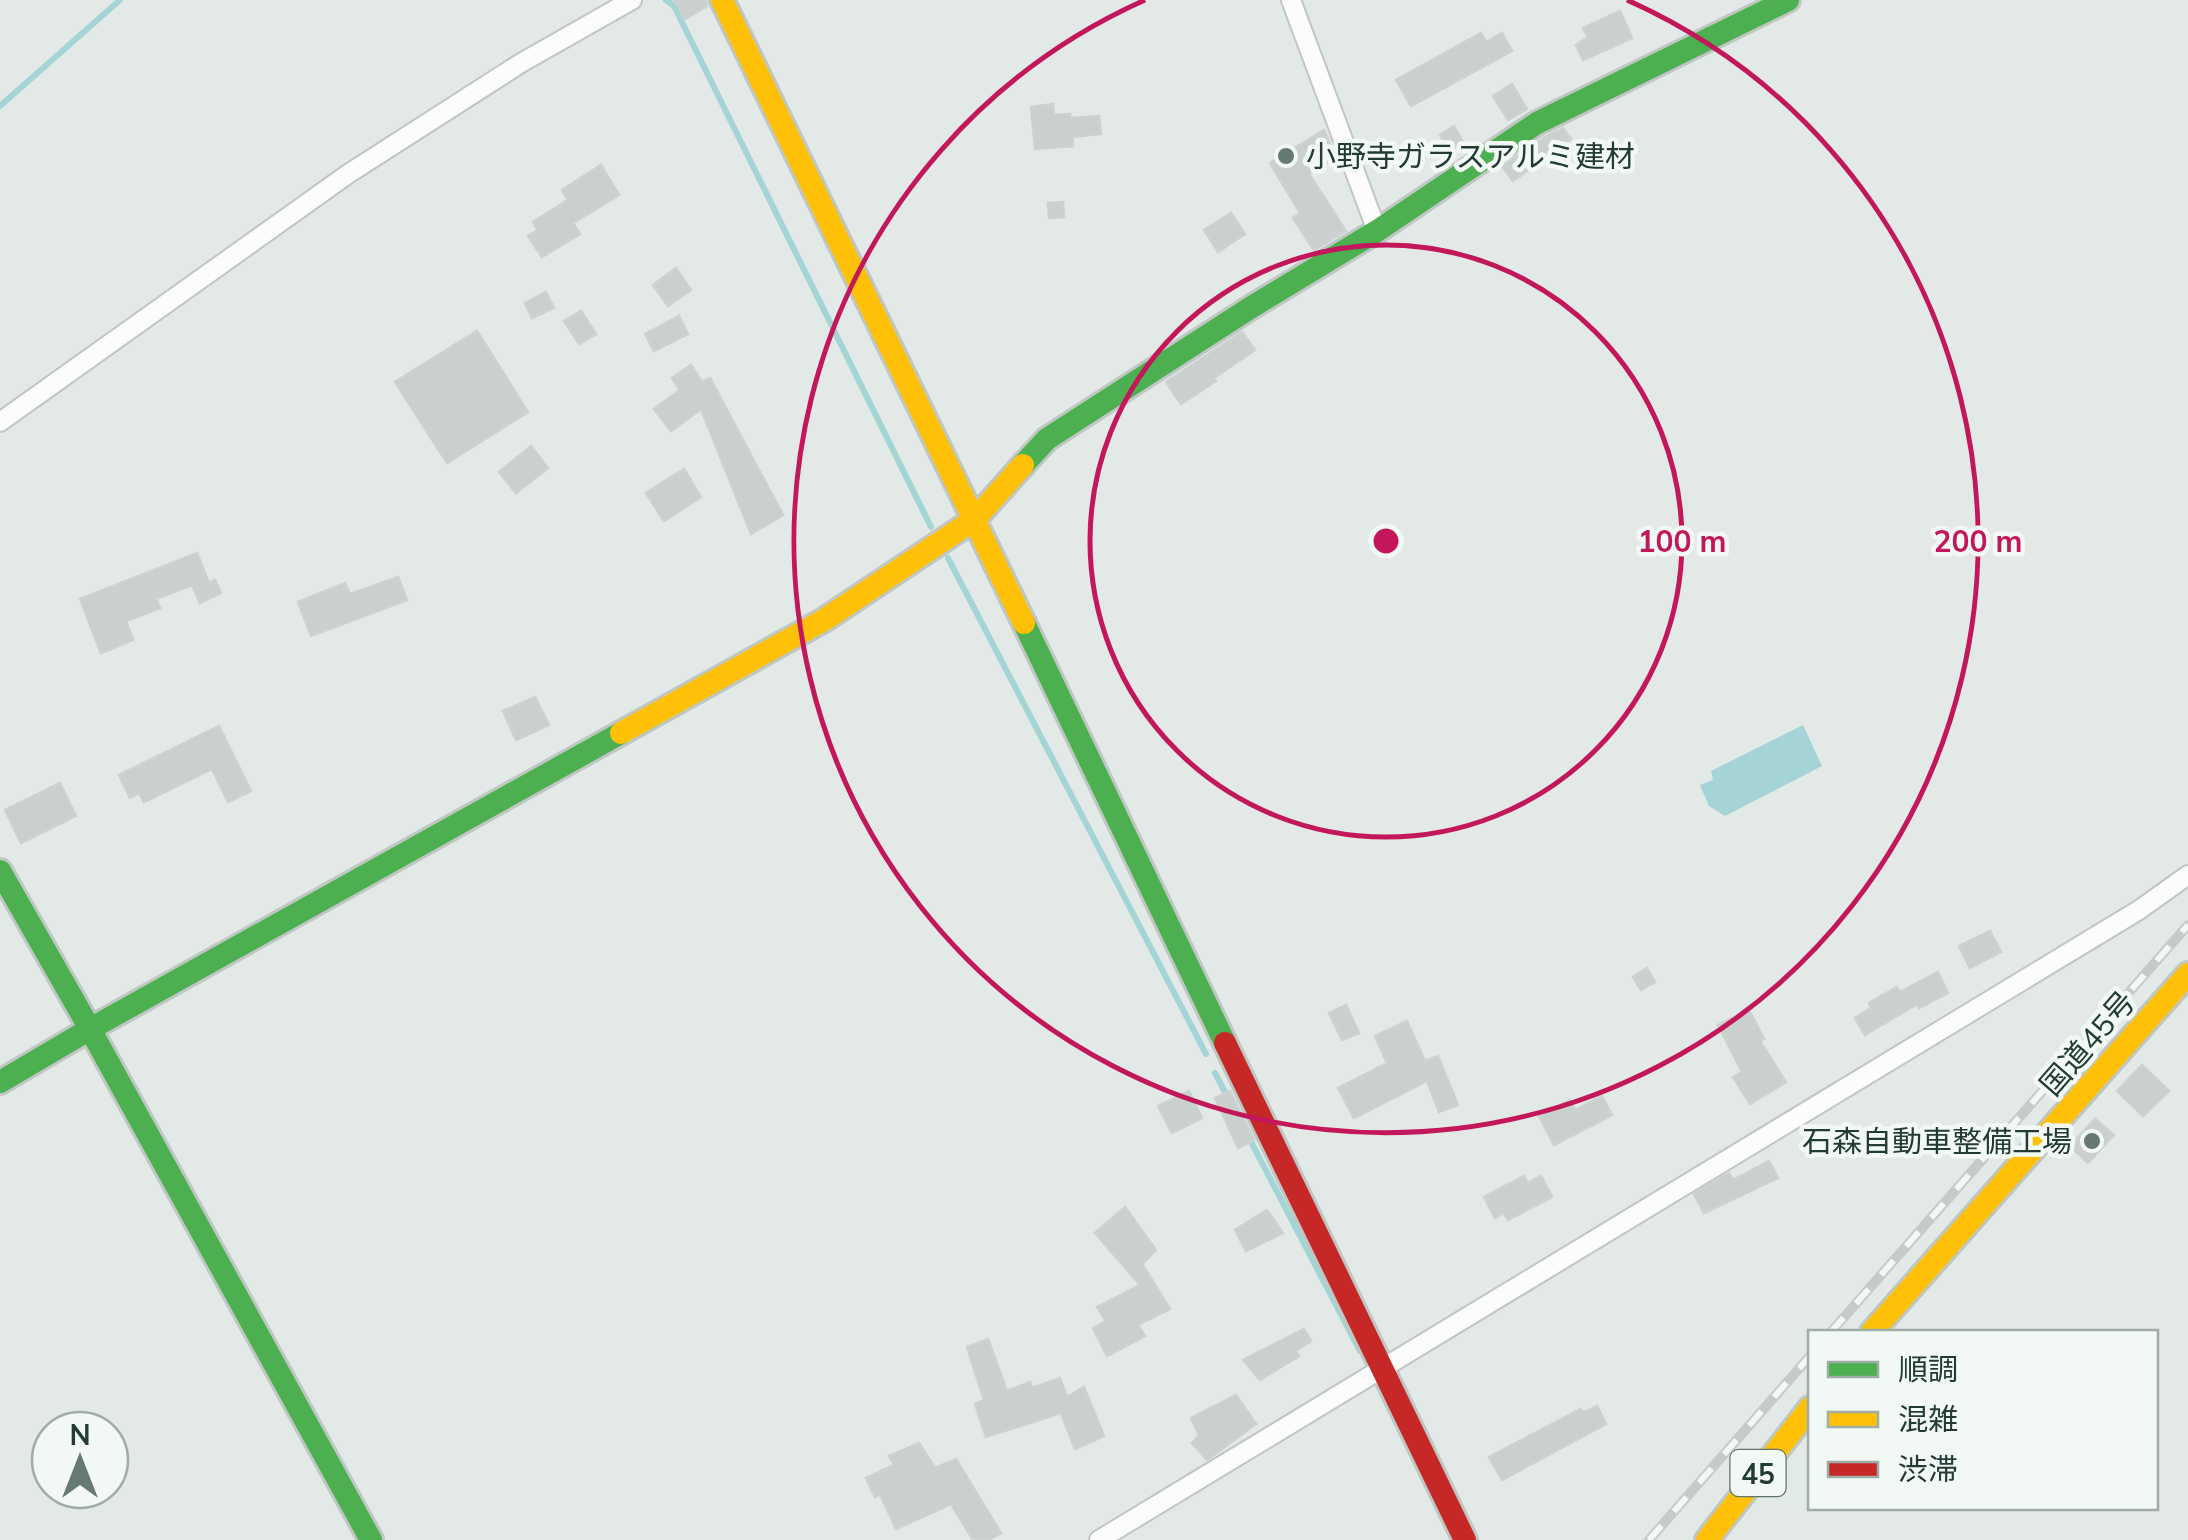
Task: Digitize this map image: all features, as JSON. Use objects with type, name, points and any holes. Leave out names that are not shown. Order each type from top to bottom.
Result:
[{"type":"main road","points":[[722,0],[1465,1540]]},
{"type":"main road","points":[[0,1082],[824,620],[975,519],[1047,439],[1378,231],[1537,122],[1788,0]]},
{"type":"main road","points":[[0,871],[371,1540]]},
{"type":"main road","name":"国道45号","points":[[1874,1330],[2188,974]]},
{"type":"main road","name":"45","points":[[1708,1540],[1808,1410]]},
{"type":"street","points":[[0,422],[348,174],[521,63],[632,0]]},
{"type":"street","points":[[1292,0],[1378,231]]},
{"type":"street","points":[[1099,1540],[2139,910],[2188,875]]},
{"type":"water","points":[[1803,725],[1822,766],[1725,816],[1709,806],[1700,785],[1713,780],[1711,771]]},
{"type":"building","points":[[674,0],[706,0],[707,6],[685,19]]},
{"type":"building","points":[[1620,11],[1632,38],[1583,60],[1576,45],[1588,37],[1583,28]]},
{"type":"building","points":[[1481,33],[1486,42],[1502,33],[1512,51],[1411,106],[1396,80]]},
{"type":"building","points":[[1512,84],[1527,109],[1508,120],[1493,96]]},
{"type":"building","points":[[1053,104],[1054,115],[1099,116],[1101,134],[1072,137],[1073,146],[1035,149],[1031,107]]},
{"type":"building","points":[[1454,126],[1463,142],[1450,150],[1440,135]]},
{"type":"building","points":[[1563,128],[1571,139],[1513,181],[1502,166]]},
{"type":"building","points":[[1324,130],[1336,158],[1309,174],[1346,231],[1314,250],[1293,218],[1300,213],[1270,163]]},
{"type":"building","points":[[601,165],[619,195],[573,223],[580,234],[542,257],[528,236],[538,230],[533,222],[568,200],[562,190]]},
{"type":"building","points":[[1063,202],[1064,217],[1049,218],[1048,203]]},
{"type":"building","points":[[1231,213],[1245,234],[1218,252],[1204,230]]},
{"type":"building","points":[[676,268],[691,290],[668,306],[653,285]]},
{"type":"building","points":[[546,292],[554,308],[532,318],[525,303]]},
{"type":"building","points":[[581,311],[596,334],[579,344],[564,321]]},
{"type":"building","points":[[679,316],[688,334],[654,351],[645,334]]},
{"type":"building","points":[[477,331],[528,412],[447,463],[395,382]]},
{"type":"building","points":[[1242,332],[1255,350],[1181,404],[1166,382]]},
{"type":"building","points":[[691,365],[702,382],[710,378],[783,515],[751,534],[701,409],[671,431],[654,409],[680,390],[672,378]]},
{"type":"building","points":[[531,446],[548,468],[516,493],[499,472]]},
{"type":"building","points":[[684,469],[701,497],[664,521],[646,493]]},
{"type":"building","points":[[197,553],[209,583],[215,580],[221,593],[200,603],[192,585],[156,599],[160,608],[126,621],[133,640],[101,653],[80,599]]},
{"type":"building","points":[[398,577],[407,600],[311,636],[298,602],[345,583],[350,594]]},
{"type":"building","points":[[535,697],[549,725],[516,740],[503,711]]},
{"type":"building","points":[[219,726],[251,791],[228,802],[212,769],[144,802],[139,793],[130,798],[119,775]]},
{"type":"building","points":[[60,783],[76,816],[21,843],[5,810]]},
{"type":"building","points":[[1990,931],[2001,952],[1970,968],[1959,946]]},
{"type":"building","points":[[1647,968],[1655,982],[1641,990],[1633,977]]},
{"type":"building","points":[[1938,972],[1948,993],[1919,1008],[1917,1004],[1865,1035],[1855,1018],[1871,1008],[1869,1003],[1897,987],[1900,992]]},
{"type":"building","points":[[1346,1005],[1359,1033],[1342,1040],[1329,1013]]},
{"type":"building","points":[[1749,1010],[1764,1039],[1760,1041],[1786,1082],[1750,1104],[1733,1077],[1742,1072],[1718,1025]]},
{"type":"building","points":[[1407,1021],[1425,1061],[1438,1056],[1458,1105],[1439,1112],[1427,1081],[1354,1118],[1338,1088],[1387,1063],[1375,1036]]},
{"type":"building","points":[[2142,1065],[2169,1091],[2143,1116],[2117,1091]]},
{"type":"building","points":[[1189,1091],[1202,1118],[1172,1133],[1158,1106]]},
{"type":"building","points":[[1230,1091],[1254,1140],[1238,1148],[1215,1098]]},
{"type":"building","points":[[1602,1096],[1612,1115],[1554,1145],[1539,1116],[1570,1100],[1575,1110]]},
{"type":"building","name":"石森自動車整備工場","points":[[2095,1119],[2114,1135],[2088,1163],[2070,1146]]},
{"type":"building","points":[[1769,1161],[1778,1178],[1704,1213],[1694,1194],[1729,1173],[1733,1180]]},
{"type":"building","points":[[1524,1176],[1528,1183],[1541,1176],[1552,1197],[1508,1220],[1504,1213],[1495,1218],[1484,1197]]},
{"type":"building","points":[[1125,1207],[1156,1250],[1142,1264],[1170,1309],[1138,1325],[1145,1336],[1107,1356],[1093,1328],[1106,1321],[1097,1307],[1140,1285],[1095,1233]]},
{"type":"building","points":[[1267,1210],[1283,1233],[1246,1251],[1235,1230]]},
{"type":"building","points":[[1304,1329],[1311,1341],[1296,1351],[1299,1356],[1260,1380],[1243,1360]]},
{"type":"building","points":[[988,1339],[1007,1391],[1030,1382],[1032,1388],[1060,1378],[1067,1397],[1084,1387],[1104,1436],[1075,1449],[1061,1413],[986,1437],[975,1404],[984,1400],[967,1347]]},
{"type":"building","points":[[1236,1395],[1256,1424],[1207,1460],[1192,1443],[1199,1435],[1191,1418]]},
{"type":"building","points":[[1597,1406],[1606,1424],[1502,1480],[1489,1457],[1581,1409],[1583,1413]]},
{"type":"building","points":[[919,1443],[935,1468],[956,1459],[1001,1533],[989,1540],[973,1540],[951,1504],[896,1529],[880,1494],[875,1497],[866,1478],[894,1465],[889,1456]]},
{"type":"waterway","points":[[0,106],[120,0]]},
{"type":"waterway","points":[[666,0],[674,6],[931,527]]},
{"type":"waterway","points":[[948,558],[1206,1054]]},
{"type":"waterway","points":[[1215,1073],[1228,1098]]},
{"type":"waterway","points":[[1248,1136],[1360,1351]]},
{"type":"railway","points":[[1833,1330],[2188,925]]},
{"type":"railway","points":[[1649,1540],[1808,1358]]},
{"type":"traffic: fast","points":[[1023,465],[1047,439],[1377,231],[1537,123],[1788,0]]},
{"type":"traffic: fast","points":[[1024,623],[1225,1043]]},
{"type":"traffic: fast","points":[[0,1082],[621,733]]},
{"type":"traffic: fast","points":[[0,871],[371,1540]]},
{"type":"traffic: slow","points":[[722,0],[1024,623]]},
{"type":"traffic: slow","points":[[621,733],[824,620],[975,519],[1023,465]]},
{"type":"traffic: slow","points":[[1874,1330],[2188,974]]},
{"type":"traffic: slow","points":[[1707,1540],[1808,1411]]},
{"type":"traffic: jam","points":[[1225,1043],[1465,1540]]},
{"type":"place","name":"小野寺ガラスアルミ建材","points":[[1286,156]]},
{"type":"place","name":"石森自動車整備工場","points":[[2092,1141]]}]
